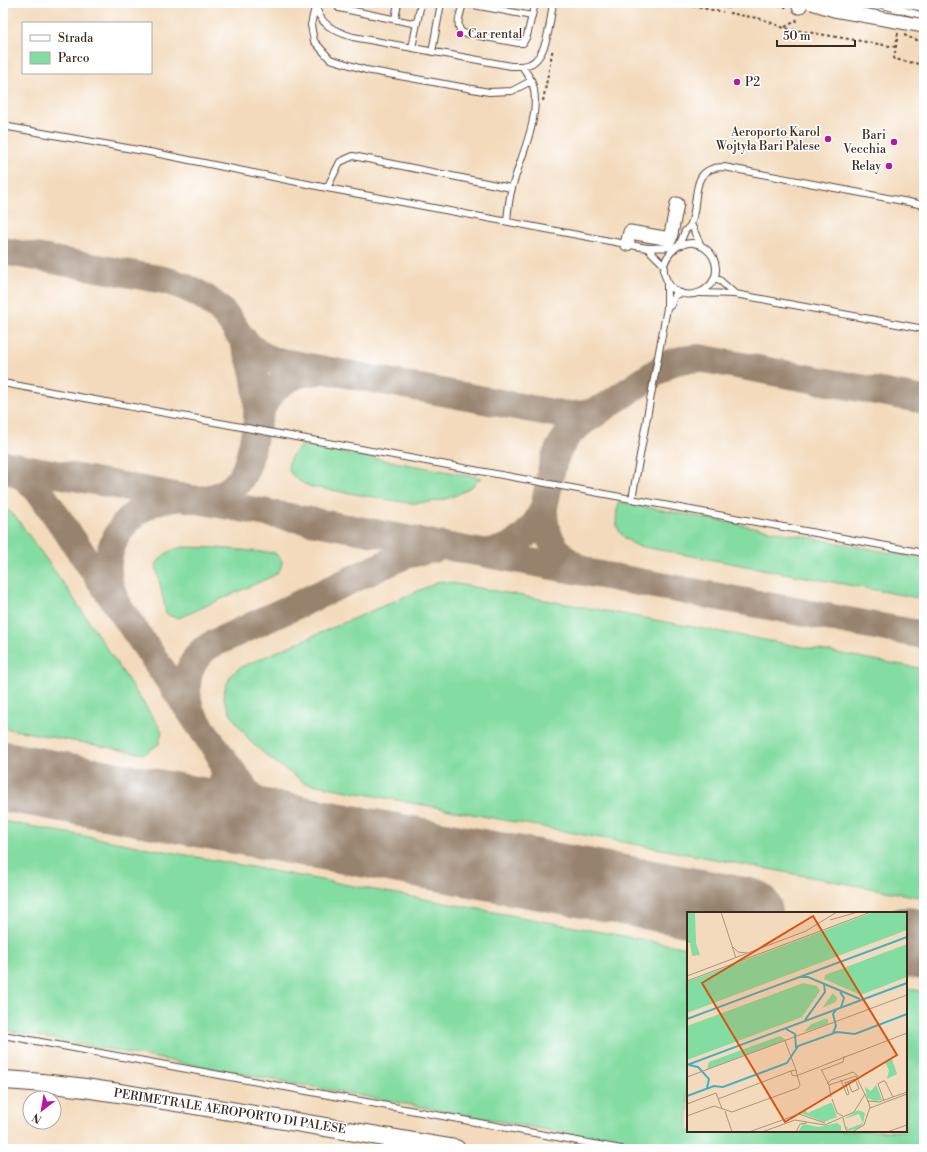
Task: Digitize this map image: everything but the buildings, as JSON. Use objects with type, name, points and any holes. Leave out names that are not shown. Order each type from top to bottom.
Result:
[{"type":"street","points":[[812,3],[834,10],[924,26]]},
{"type":"street","points":[[627,244],[630,232],[670,239],[677,204]]},
{"type":"street","points":[[3,1074],[38,1082]]},
{"type":"street","name":"PERIMETRALE AEROPORTO DI PALESE","points":[[3,1080],[38,1082],[98,1090],[265,1116],[456,1149]]},
{"type":"street","points":[[3,1084],[38,1082]]},
{"type":"lane","points":[[316,3],[316,8],[321,19],[333,30],[353,37],[511,66],[530,64],[535,61],[542,52],[546,40],[553,3]]},
{"type":"lane","points":[[316,3],[312,25],[314,41],[330,59],[366,70],[489,92],[512,92],[531,81]]},
{"type":"lane","points":[[340,3],[339,8],[417,24]]},
{"type":"lane","points":[[395,19],[398,3]]},
{"type":"lane","points":[[412,48],[421,3]]},
{"type":"lane","points":[[432,52],[441,3]]},
{"type":"lane","points":[[532,16],[463,3],[458,27],[463,33],[523,43],[527,36],[532,16],[534,3]]},
{"type":"lane","points":[[875,3],[924,16]]},
{"type":"lane","points":[[897,3],[924,8]]},
{"type":"lane","points":[[507,222],[512,188],[530,136],[534,100],[531,81],[522,66]]},
{"type":"lane","points":[[3,126],[647,248],[678,246]]},
{"type":"lane","points":[[327,188],[340,162],[353,156],[512,188]]},
{"type":"lane","points":[[678,246],[691,224],[698,184],[701,177],[705,172],[717,167],[724,166],[924,205]]},
{"type":"lane","points":[[691,224],[700,246]]},
{"type":"lane","points":[[632,499],[667,308],[667,282],[664,274],[664,265],[671,251],[686,243],[693,243],[707,249],[712,255],[715,262],[715,276],[707,289],[694,294],[681,293],[676,291],[667,282]]},
{"type":"lane","points":[[647,248],[664,265]]},
{"type":"lane","points":[[715,276],[735,294]]},
{"type":"lane","points":[[700,292],[735,294],[924,329]]},
{"type":"lane","points":[[667,308],[671,305],[674,296],[681,293]]},
{"type":"lane","points":[[3,383],[924,553]]},
{"type":"lane","points":[[3,1035],[621,1149]]},
{"type":"path","points":[[766,3],[797,7]]},
{"type":"path","points":[[784,28],[896,47]]},
{"type":"path","points":[[924,42],[898,32],[894,59],[924,65]]},
{"type":"path","points":[[542,108],[554,41]]},
{"type":"green space","points":[[303,445],[481,478],[474,485],[457,495],[438,501],[419,503],[409,503],[312,487],[297,480],[290,472],[289,468],[291,457]]},
{"type":"green space","points":[[619,502],[924,559],[924,599],[638,546],[625,538],[618,528],[616,517]]},
{"type":"green space","points":[[3,506],[15,516],[64,584],[162,731],[159,744],[144,754],[3,728]]},
{"type":"green space","points":[[183,547],[275,553],[282,560],[282,565],[279,571],[273,576],[179,618],[170,616],[166,613],[156,565],[167,553]]},
{"type":"green space","points":[[441,581],[924,669],[924,898],[305,783],[272,760],[252,743],[233,718],[224,699],[225,688],[231,675],[241,667]]},
{"type":"green space","points":[[3,821],[687,948],[687,1132],[907,1132],[907,988],[924,992],[924,1149],[650,1149],[3,1030]]},
{"type":"taxiway","points":[[3,251],[164,280],[181,285],[212,303],[227,318],[248,345],[272,360],[558,414],[581,414],[603,408],[670,363],[699,358],[924,400]]},
{"type":"taxiway","points":[[242,338],[250,357],[255,377],[257,418]]},
{"type":"taxiway","points":[[198,500],[222,494],[237,483],[246,467],[260,412],[270,395],[285,381],[296,375],[317,371]]},
{"type":"taxiway","points":[[585,571],[567,561],[554,546],[546,529],[544,508],[552,467],[559,448],[574,429],[598,412]]},
{"type":"taxiway","points":[[3,464],[924,635]]},
{"type":"taxiway","points":[[7,468],[27,479],[42,495],[220,755],[256,803],[286,824],[308,832]]},
{"type":"taxiway","points":[[114,596],[109,581],[108,566],[110,552],[115,538],[133,515],[162,499],[176,498]]},
{"type":"taxiway","points":[[483,552],[503,549],[521,539],[534,525],[544,507]]},
{"type":"taxiway","points":[[191,712],[187,695],[189,671],[203,650],[215,643],[405,555],[437,548]]},
{"type":"taxiway","points":[[176,807],[196,806],[210,799],[221,788],[225,773],[220,755]]},
{"type":"runway","points":[[3,776],[743,912]]},
{"type":"runway","points":[[907,942],[924,945]]},
{"type":"place","name":"Car rental","points":[[460,34]]},
{"type":"place","name":"P2","points":[[737,82]]},
{"type":"place","name":"Aeroporto Karol Wojtyła Bari Palese","points":[[828,139]]},
{"type":"place","name":"Bari Vecchia","points":[[894,142]]},
{"type":"place","name":"Relay","points":[[889,166]]}]
